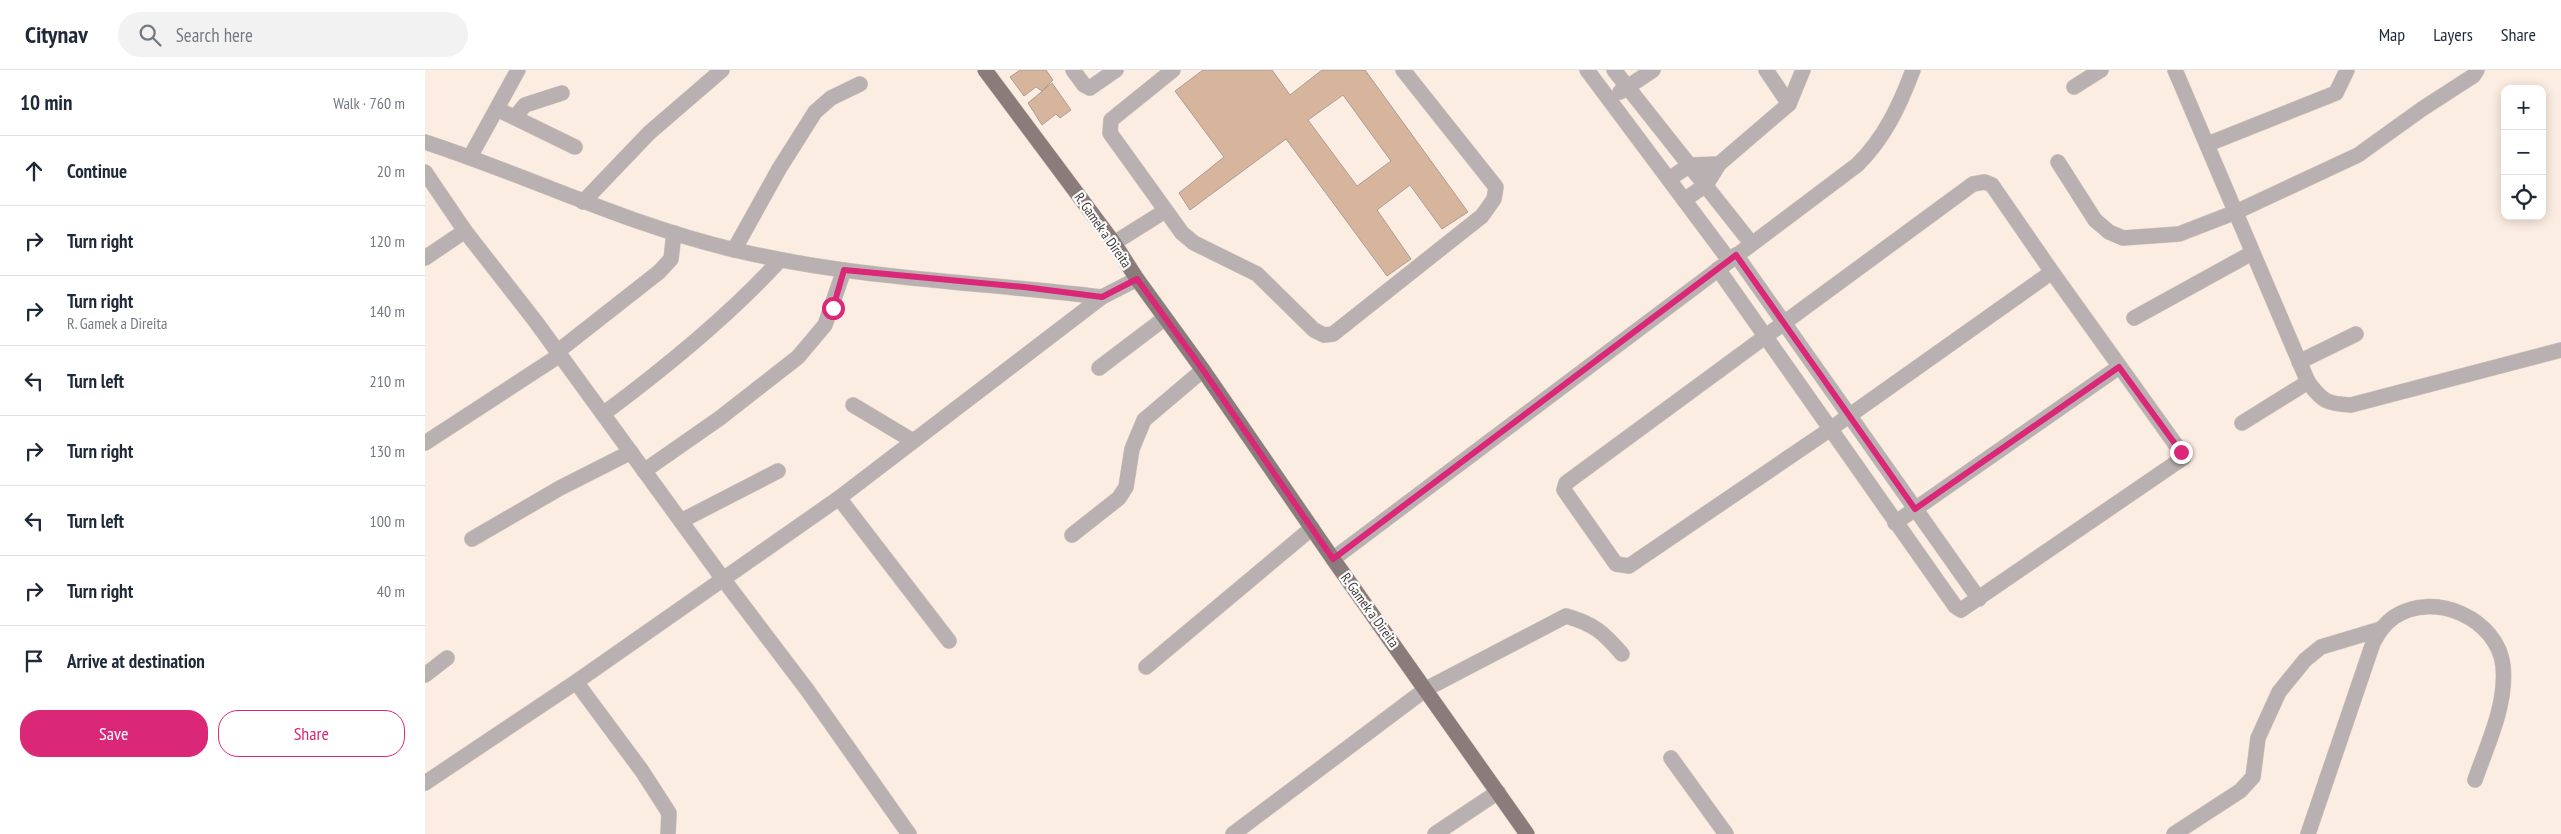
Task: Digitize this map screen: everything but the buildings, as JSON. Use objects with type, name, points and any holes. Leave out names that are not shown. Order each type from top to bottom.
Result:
[{"type":"main road","name":"R. Gamek a Direita","points":[[985,70],[1114,243],[1137,279],[1203,370],[1333,559],[1527,834]]},
{"type":"street","points":[[470,157],[518,70]]},
{"type":"street","points":[[583,202],[649,133],[722,70]]},
{"type":"street","points":[[1073,70],[1084,85],[1089,88],[1116,70]]},
{"type":"street","points":[[1173,70],[1111,120],[1109,125],[1110,133],[1182,233],[1194,243],[1257,274],[1314,330],[1324,335],[1333,334],[1481,216],[1494,199],[1496,187],[1403,70]]},
{"type":"street","points":[[1587,70],[1669,179],[1727,261],[1767,337],[1829,430],[1955,606],[1961,610],[2181,461],[2181,452],[2051,272],[1992,185],[1979,182],[1973,184],[1767,337],[1566,483],[1564,490],[1616,564],[1629,566],[1829,430],[2051,272]]},
{"type":"street","points":[[1614,70],[1691,165],[1751,244]]},
{"type":"street","points":[[1609,101],[1653,70]]},
{"type":"street","points":[[1766,70],[1789,104]]},
{"type":"street","points":[[1684,200],[1705,185],[1719,164],[1789,104],[1803,70]]},
{"type":"street","points":[[1333,559],[1857,165],[1872,150],[1884,133],[1913,70]]},
{"type":"street","points":[[2074,87],[2101,70]]},
{"type":"street","points":[[2175,70],[2308,382],[2318,395],[2330,404],[2351,405],[2561,350]]},
{"type":"street","points":[[2207,144],[2335,93],[2347,70]]},
{"type":"street","points":[[2058,162],[2095,220],[2109,232],[2123,238],[2179,234],[2236,212],[2358,155],[2436,99],[2473,76],[2477,70]]},
{"type":"street","points":[[734,250],[779,169],[815,112],[831,98],[860,84]]},
{"type":"street","points":[[515,117],[525,105],[562,93]]},
{"type":"street","points":[[497,109],[575,147]]},
{"type":"street","points":[[425,142],[470,157],[583,202],[674,233],[734,250],[780,260],[844,270],[1024,287],[1102,297]]},
{"type":"street","points":[[1669,179],[1691,165],[1719,164]]},
{"type":"street","points":[[425,172],[465,231],[559,354],[723,579],[808,691],[909,834]]},
{"type":"street","points":[[1114,243],[1165,211]]},
{"type":"street","points":[[425,258],[465,231]]},
{"type":"street","points":[[425,443],[559,354],[659,272],[671,259],[674,233]]},
{"type":"street","points":[[2134,318],[2252,252]]},
{"type":"street","points":[[603,414],[643,385],[731,310],[780,260]]},
{"type":"street","points":[[1727,261],[1785,323],[1979,599]]},
{"type":"street","points":[[644,470],[720,418],[798,357],[825,325],[844,270]]},
{"type":"street","points":[[425,782],[576,682],[839,498],[1102,297],[1137,279]]},
{"type":"street","points":[[1099,368],[1165,318]]},
{"type":"street","points":[[2299,362],[2356,334]]},
{"type":"street","points":[[1895,523],[2119,367]]},
{"type":"street","points":[[1072,535],[1119,498],[1126,487],[1132,449],[1144,420],[1203,370]]},
{"type":"street","points":[[2242,424],[2308,382]]},
{"type":"street","points":[[853,405],[913,441]]},
{"type":"street","points":[[472,539],[560,488],[631,452]]},
{"type":"street","points":[[681,521],[778,471]]},
{"type":"street","points":[[839,498],[949,642]]},
{"type":"street","points":[[1146,667],[1312,528]]},
{"type":"street","points":[[2308,834],[2373,643],[2381,629],[2395,616],[2416,608],[2445,608],[2466,614],[2491,634],[2503,665],[2503,691],[2495,724],[2475,780]]},
{"type":"street","points":[[1233,834],[1426,689],[1566,616],[1587,622],[1604,633],[1622,654]]},
{"type":"street","points":[[2174,834],[2240,791],[2253,777],[2258,738],[2279,692],[2305,660],[2321,647],[2381,629]]},
{"type":"street","points":[[425,675],[447,658]]},
{"type":"street","points":[[576,682],[642,770],[669,813],[668,834]]},
{"type":"street","points":[[1671,758],[1726,834]]},
{"type":"street","points":[[1435,834],[1498,792]]},
{"type":"route","points":[[833,308],[844,270],[982,285],[1024,287],[1102,297],[1137,279],[1203,370],[1333,559],[1736,255],[1915,509],[2119,367],[2181,452]]}]
